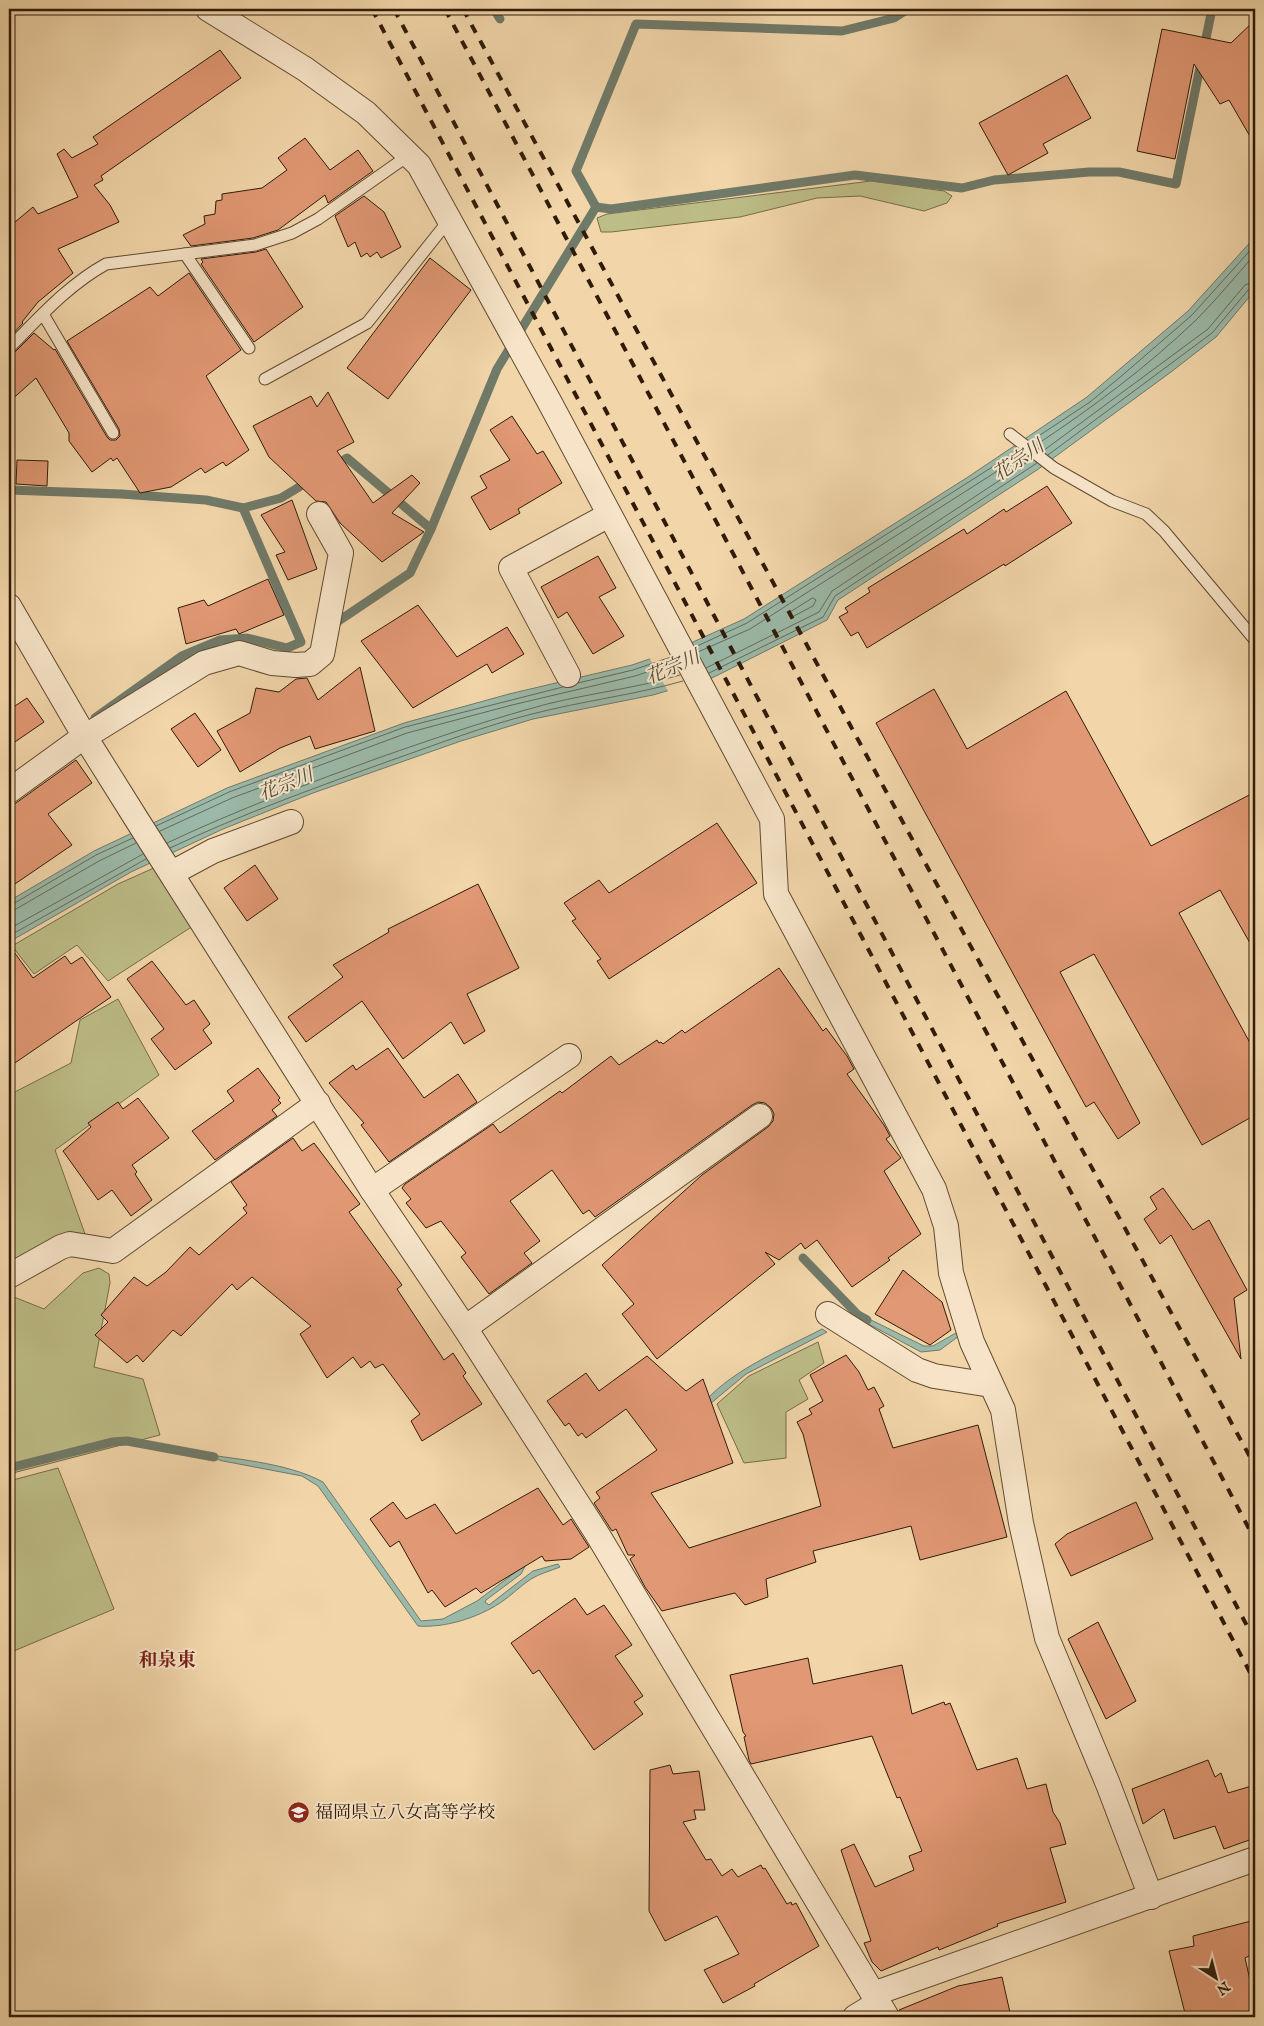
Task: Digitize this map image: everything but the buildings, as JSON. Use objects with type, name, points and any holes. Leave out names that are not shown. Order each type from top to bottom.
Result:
[{"type":"street","points":[[208,9],[305,70],[366,113],[419,165],[772,819],[776,894],[934,1189],[946,1226],[951,1273],[972,1342],[1003,1410],[1021,1523],[1047,1638],[1108,1784],[1151,1897]]},
{"type":"street","points":[[9,791],[85,737],[204,663],[239,653],[272,663],[310,664],[322,654],[341,553],[319,514]]},
{"type":"street","points":[[568,675],[511,568],[609,514]]},
{"type":"street","points":[[9,606],[85,737],[137,820],[372,1190],[465,1328],[596,1532],[880,2005]]},
{"type":"street","points":[[170,870],[213,851],[291,822]]},
{"type":"street","points":[[372,1190],[569,1056]]},
{"type":"street","points":[[9,1276],[61,1247],[70,1244],[113,1251],[318,1103]]},
{"type":"street","points":[[465,1328],[760,1116]]},
{"type":"street","points":[[828,1314],[917,1370],[934,1376],[992,1385]]},
{"type":"street","points":[[855,2017],[880,2005],[1151,1897],[1255,1859]]},
{"type":"lane","points":[[9,348],[76,283],[88,273],[106,264],[255,245],[292,234],[318,219],[409,155]]},
{"type":"lane","points":[[265,379],[367,323],[450,220]]},
{"type":"lane","points":[[185,254],[249,348]]},
{"type":"lane","points":[[44,314],[113,433]]},
{"type":"lane","points":[[1010,434],[1054,468],[1112,501],[1146,514],[1164,531],[1255,640]]},
{"type":"green space","points":[[871,181],[944,191],[952,196],[947,203],[924,211],[860,196],[817,198],[740,217],[611,232],[601,232],[597,218],[607,214]]},
{"type":"green space","points":[[156,867],[193,926],[108,981],[77,945],[34,974],[12,946],[118,884]]},
{"type":"green space","points":[[118,999],[159,1075],[55,1150],[85,1234],[12,1269],[9,1266],[9,1095],[71,1063],[80,1020]]},
{"type":"green space","points":[[99,1268],[109,1274],[110,1283],[94,1367],[143,1379],[160,1435],[9,1474],[9,1295],[44,1309],[83,1273]]},
{"type":"green space","points":[[818,1342],[824,1363],[799,1380],[808,1399],[786,1412],[786,1458],[744,1463],[717,1404],[749,1376]]},
{"type":"green space","points":[[58,1468],[114,1609],[9,1653],[9,1481]]},
{"type":"water","name":"花宗川","points":[[1255,237],[1255,290],[1216,337],[1037,470],[838,600],[827,620],[714,677],[653,695],[533,719],[461,741],[313,793],[223,829],[131,872],[9,942],[9,901],[94,851],[227,788],[404,723],[509,694],[632,665],[673,651],[744,619],[968,477],[1087,397],[1188,311]]},
{"type":"water","points":[[856,1311],[924,1346],[933,1346],[956,1333],[959,1336],[940,1350],[921,1352],[861,1320],[858,1318]]},
{"type":"water","points":[[822,1329],[827,1332],[746,1374],[710,1404],[705,1401],[731,1378],[776,1352]]},
{"type":"water","points":[[190,1452],[276,1466],[308,1475],[323,1482],[421,1621],[443,1619],[477,1601],[517,1571],[541,1522],[547,1524],[521,1574],[485,1602],[489,1605],[533,1571],[558,1564],[560,1567],[531,1579],[504,1600],[481,1613],[450,1624],[418,1626],[318,1486],[302,1476],[223,1461]]},
{"type":"pier","points":[[672,649],[711,680],[669,693],[649,657]]},
{"type":"waterway","points":[[494,9],[500,19]]},
{"type":"waterway","points":[[596,207],[576,171],[636,24],[842,31],[894,18],[908,9]]},
{"type":"waterway","points":[[596,207],[611,209],[855,175],[962,188],[994,180],[1089,172],[1119,172],[1176,184],[1212,9]]},
{"type":"waterway","points":[[337,622],[410,573],[431,529],[497,369],[596,207]]},
{"type":"waterway","points":[[335,466],[347,458],[431,529]]},
{"type":"waterway","points":[[9,490],[121,494],[206,500],[243,508],[281,498],[309,481]]},
{"type":"waterway","points":[[95,718],[182,656],[220,640],[247,638],[287,648],[301,642],[243,508]]},
{"type":"waterway","points":[[803,1258],[858,1315],[867,1320]]},
{"type":"waterway","points":[[9,1468],[112,1442],[127,1441],[214,1457]]},
{"type":"railway","points":[[372,9],[1255,1682]]},
{"type":"railway","points":[[394,9],[1255,1641]]},
{"type":"railway","points":[[445,9],[1255,1540]]},
{"type":"railway","points":[[463,9],[882,784],[1255,1466]]},
{"type":"place","name":"福岡県立八女高等学校","points":[[299,1813]]},
{"type":"district","name":"和泉東","points":[[167,1661]]}]
